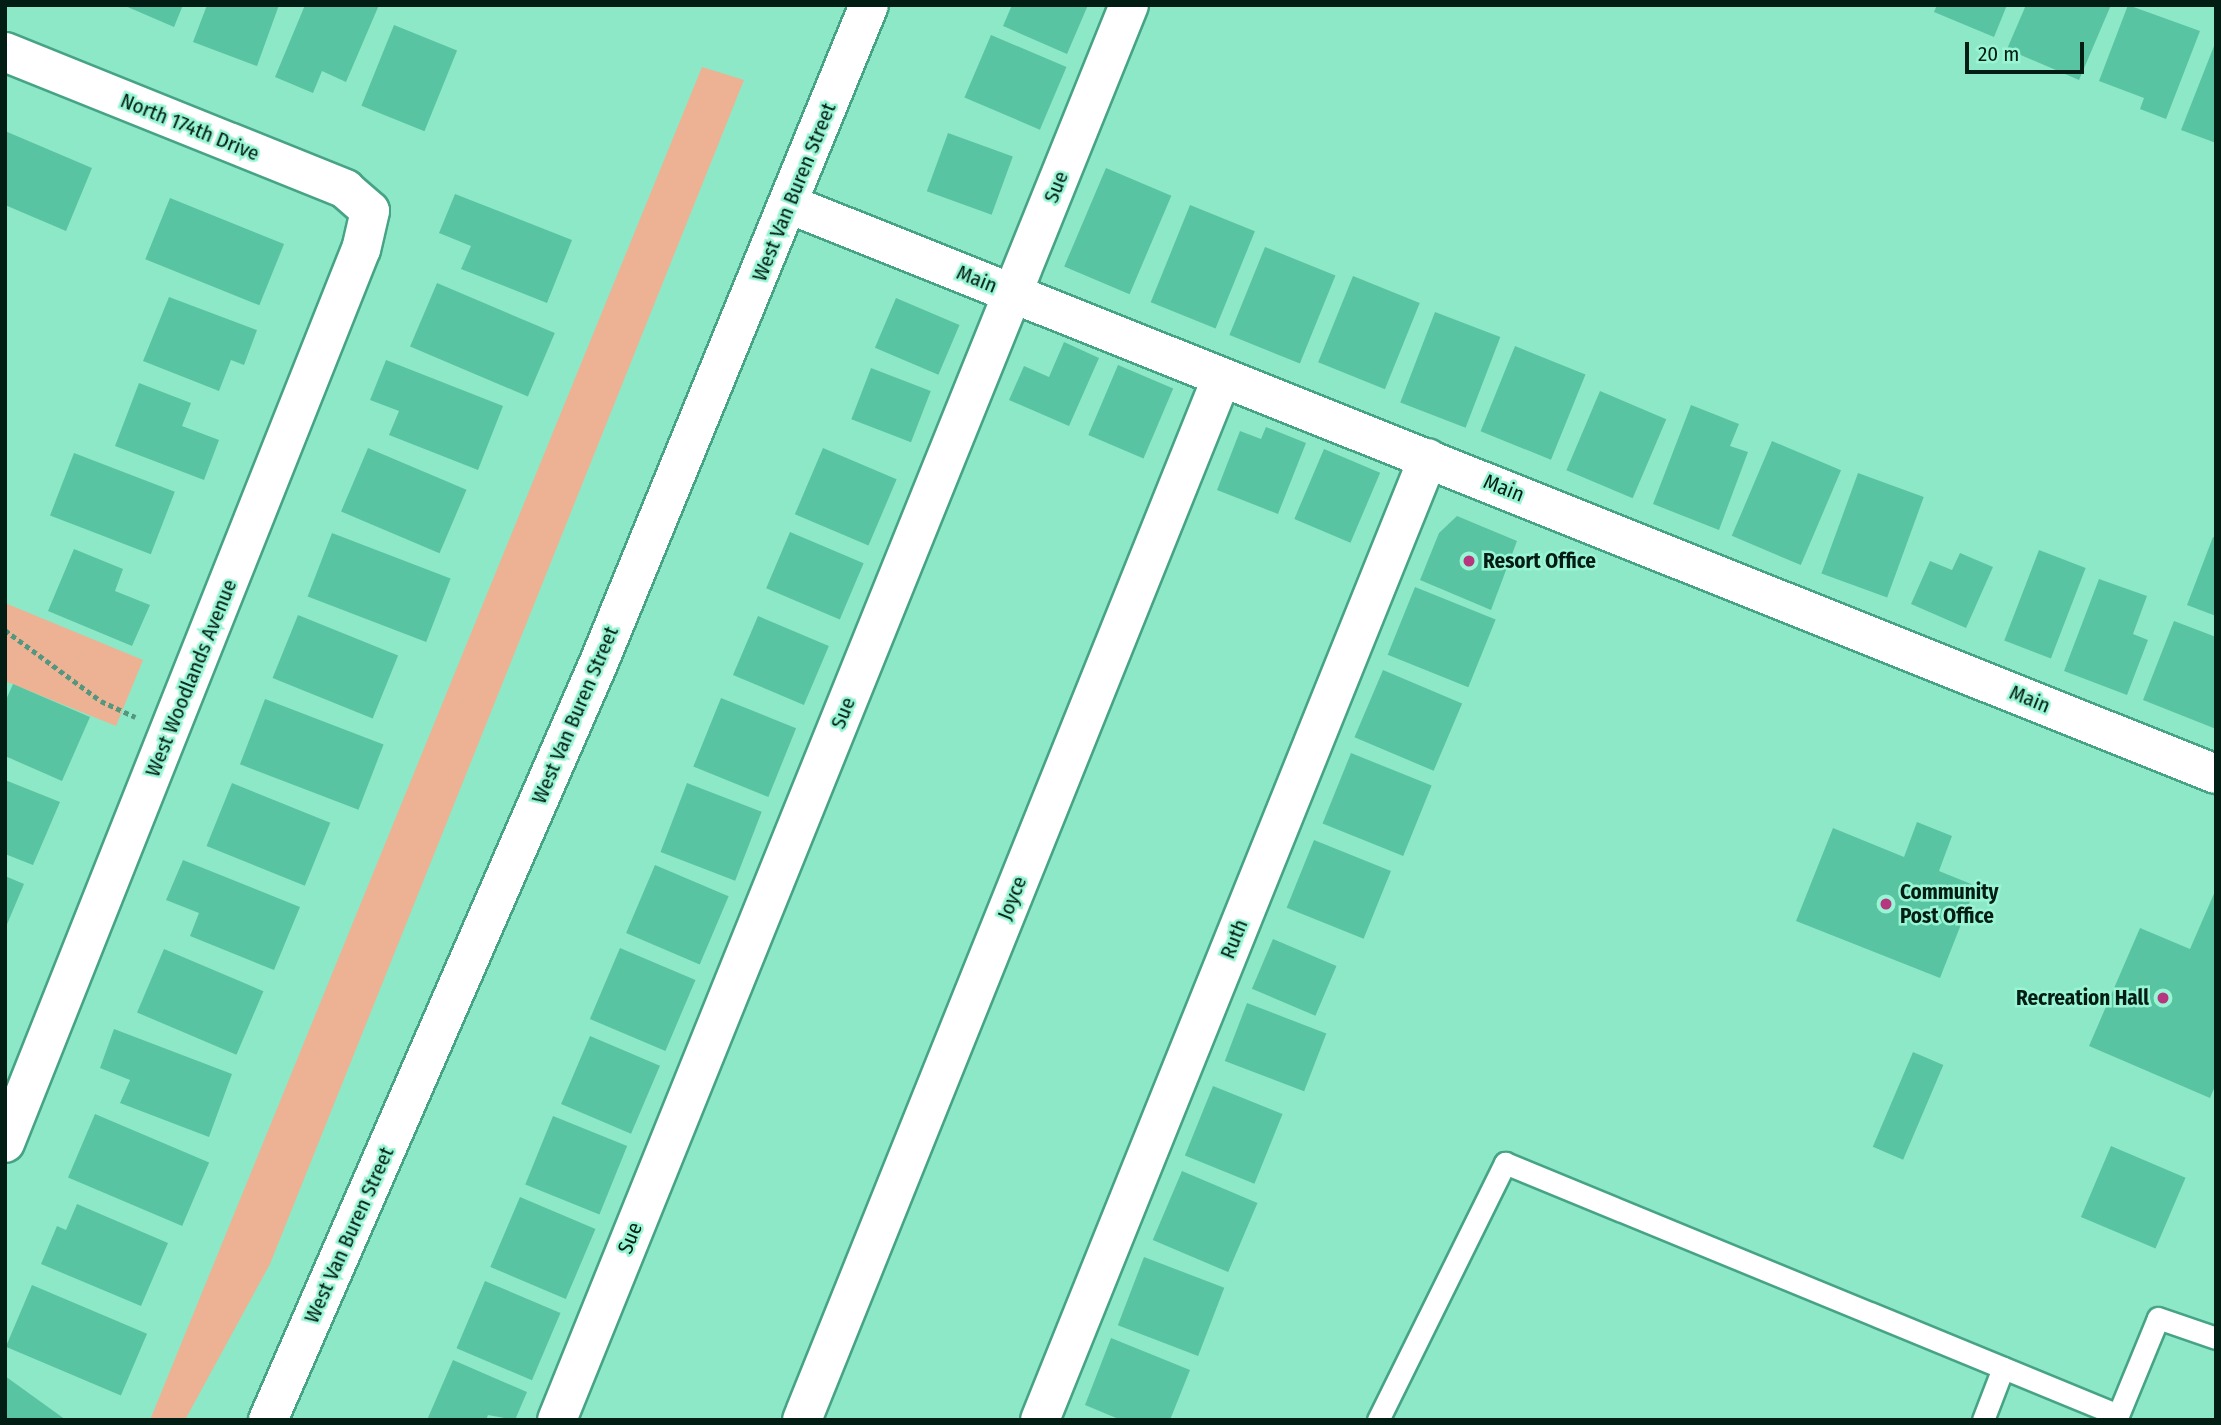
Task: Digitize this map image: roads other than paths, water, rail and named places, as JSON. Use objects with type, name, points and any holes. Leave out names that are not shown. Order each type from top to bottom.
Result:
[{"type":"street","name":"West Van Buren Street","points":[[268,1420],[599,662],[791,205],[869,5]]},
{"type":"street","name":"Sue","points":[[557,1420],[1129,5]]},
{"type":"street","name":"North 174th Drive","points":[[5,52],[345,189],[370,211]]},
{"type":"street","name":"Main","points":[[791,205],[2216,774]]},
{"type":"street","name":"West Woodlands Avenue","points":[[5,1143],[361,248],[370,211]]},
{"type":"street","name":"Joyce","points":[[802,1420],[1222,377]]},
{"type":"street","name":"Ruth","points":[[1040,1420],[1428,458]]},
{"type":"lane","points":[[1378,1420],[1505,1163],[2117,1417],[2158,1318],[2216,1338]]},
{"type":"lane","points":[[1983,1420],[2003,1368]]},
{"type":"place","name":"Resort Office","points":[[1469,561]]},
{"type":"place","name":"Community Post Office","points":[[1886,904]]},
{"type":"place","name":"Recreation Hall","points":[[2163,998]]}]
